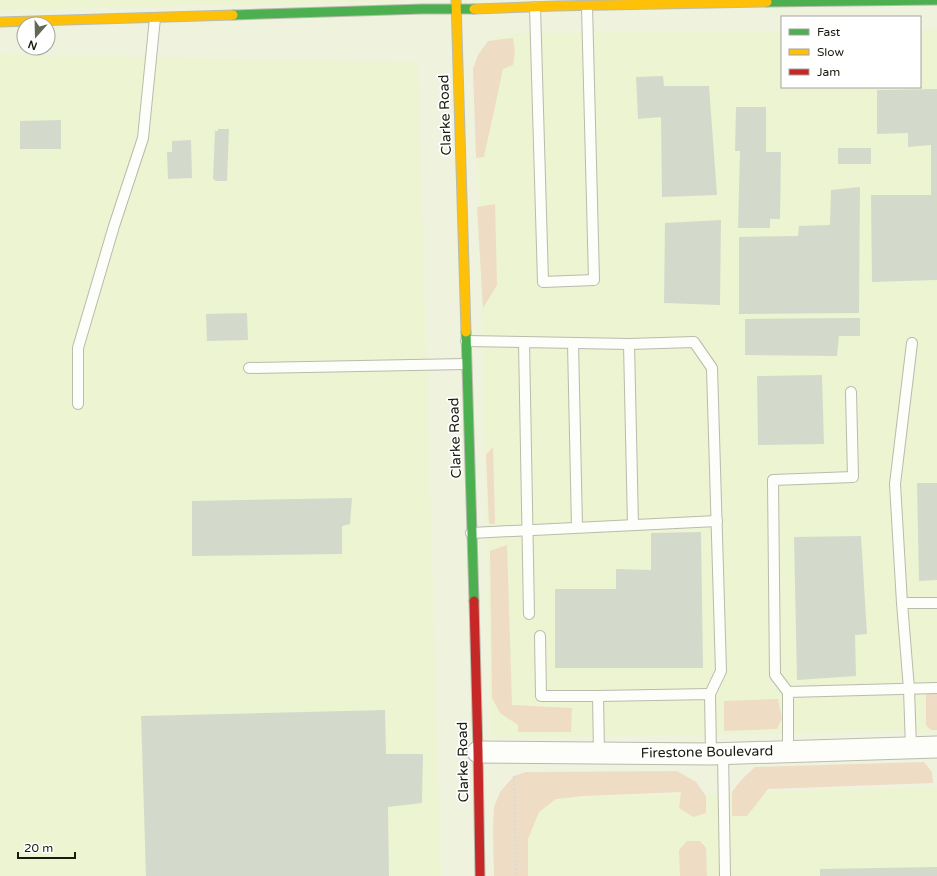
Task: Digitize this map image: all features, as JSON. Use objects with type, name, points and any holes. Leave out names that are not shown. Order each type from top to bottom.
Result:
[{"type":"main road","points":[[0,22],[414,10],[456,5],[535,7],[587,6],[636,2],[937,0]]},
{"type":"main road","name":"Clarke Road","points":[[456,5],[478,752],[480,876]]},
{"type":"street","name":"Firestone Boulevard","points":[[478,752],[717,753],[937,747]]},
{"type":"lane","points":[[535,7],[543,282],[594,280],[587,6]]},
{"type":"lane","points":[[78,404],[78,348],[114,226],[143,138],[155,18]]},
{"type":"lane","points":[[466,341],[629,344],[694,342],[712,368],[721,671],[710,694],[717,753],[725,876]]},
{"type":"lane","points":[[524,342],[529,614]]},
{"type":"lane","points":[[573,343],[577,527]]},
{"type":"lane","points":[[911,748],[909,689],[895,484],[912,343]]},
{"type":"lane","points":[[629,344],[633,525]]},
{"type":"lane","points":[[249,368],[466,364]]},
{"type":"lane","points":[[788,751],[788,692],[775,675],[773,480],[853,477],[851,392]]},
{"type":"lane","points":[[471,533],[717,521]]},
{"type":"lane","points":[[902,603],[937,603]]},
{"type":"lane","points":[[540,636],[541,696],[710,694]]},
{"type":"lane","points":[[788,692],[937,688]]},
{"type":"lane","points":[[598,696],[599,753]]},
{"type":"path","points":[[514,776],[516,876]]},
{"type":"shaded area","points":[[0,0],[411,0],[0,11]]},
{"type":"shaded area","points":[[921,29],[937,29],[937,731],[491,738],[476,71],[487,42],[500,35],[516,33],[781,31],[781,88],[921,88]]},
{"type":"shaded area","points":[[513,38],[515,51],[513,65],[503,69],[484,157],[476,158],[473,69],[478,55],[488,41]]},
{"type":"shaded area","points":[[0,54],[16,54],[16,56],[56,55],[418,62],[441,876],[0,876]]},
{"type":"shaded area","points":[[495,204],[497,285],[483,308],[477,207]]},
{"type":"shaded area","points":[[493,447],[495,524],[489,524],[486,455]]},
{"type":"shaded area","points":[[507,545],[512,705],[572,708],[571,732],[518,732],[518,725],[500,713],[492,698],[490,551]]},
{"type":"shaded area","points":[[930,689],[937,690],[937,730],[931,730],[926,725],[926,695]]},
{"type":"shaded area","points":[[778,699],[782,718],[777,729],[724,731],[724,701]]},
{"type":"shaded area","points":[[924,762],[932,772],[933,783],[768,789],[747,816],[732,816],[732,792],[741,780],[755,767]]},
{"type":"shaded area","points":[[677,771],[696,782],[706,796],[706,813],[693,817],[679,808],[681,792],[583,796],[556,799],[539,812],[528,839],[528,876],[494,876],[494,807],[500,792],[514,776],[526,772]]},
{"type":"shaded area","points":[[937,787],[937,876],[528,876],[528,839],[525,799]]},
{"type":"shaded area","points":[[687,841],[700,841],[706,848],[707,876],[680,876],[679,850]]},
{"type":"building","points":[[663,76],[664,86],[709,86],[717,195],[662,197],[661,117],[638,119],[636,77]]},
{"type":"building","points":[[937,89],[937,280],[872,282],[871,195],[931,195],[931,145],[908,147],[908,133],[877,134],[877,90]]},
{"type":"building","points":[[736,107],[766,107],[766,152],[781,152],[780,219],[770,219],[770,228],[738,228],[740,151],[735,151]]},
{"type":"building","points":[[61,120],[61,149],[20,149],[20,121]]},
{"type":"building","points":[[218,129],[229,129],[227,181],[216,181],[213,179],[215,131],[218,131]]},
{"type":"building","points":[[191,140],[192,178],[168,179],[167,152],[172,152],[172,141]]},
{"type":"building","points":[[838,148],[871,148],[871,164],[838,164]]},
{"type":"building","points":[[860,187],[859,313],[739,314],[739,237],[798,236],[799,226],[830,225],[831,190]]},
{"type":"building","points":[[721,220],[720,305],[664,303],[665,223]]},
{"type":"building","points":[[247,313],[248,340],[207,341],[206,314]]},
{"type":"building","points":[[860,318],[860,336],[839,336],[837,356],[745,355],[745,319]]},
{"type":"building","points":[[822,375],[824,444],[758,445],[757,376]]},
{"type":"building","points":[[917,483],[937,483],[937,580],[919,581]]},
{"type":"building","points":[[352,498],[350,524],[342,526],[342,554],[192,556],[192,501]]},
{"type":"building","points":[[701,532],[703,668],[555,668],[555,589],[616,589],[616,569],[651,570],[651,533]]},
{"type":"building","points":[[861,536],[867,634],[855,635],[856,676],[797,680],[794,537]]},
{"type":"building","points":[[385,710],[386,754],[423,754],[422,803],[388,807],[389,876],[146,876],[141,716]]},
{"type":"building","points":[[937,867],[937,876],[820,876],[820,869]]},
{"type":"traffic: fast","points":[[767,2],[937,0]]},
{"type":"traffic: fast","points":[[233,15],[422,9],[474,9]]},
{"type":"traffic: fast","points":[[466,332],[474,601]]},
{"type":"traffic: slow","points":[[456,0],[466,332]]},
{"type":"traffic: slow","points":[[474,9],[767,2]]},
{"type":"traffic: slow","points":[[0,22],[233,15]]},
{"type":"traffic: jam","points":[[474,601],[480,876]]}]
